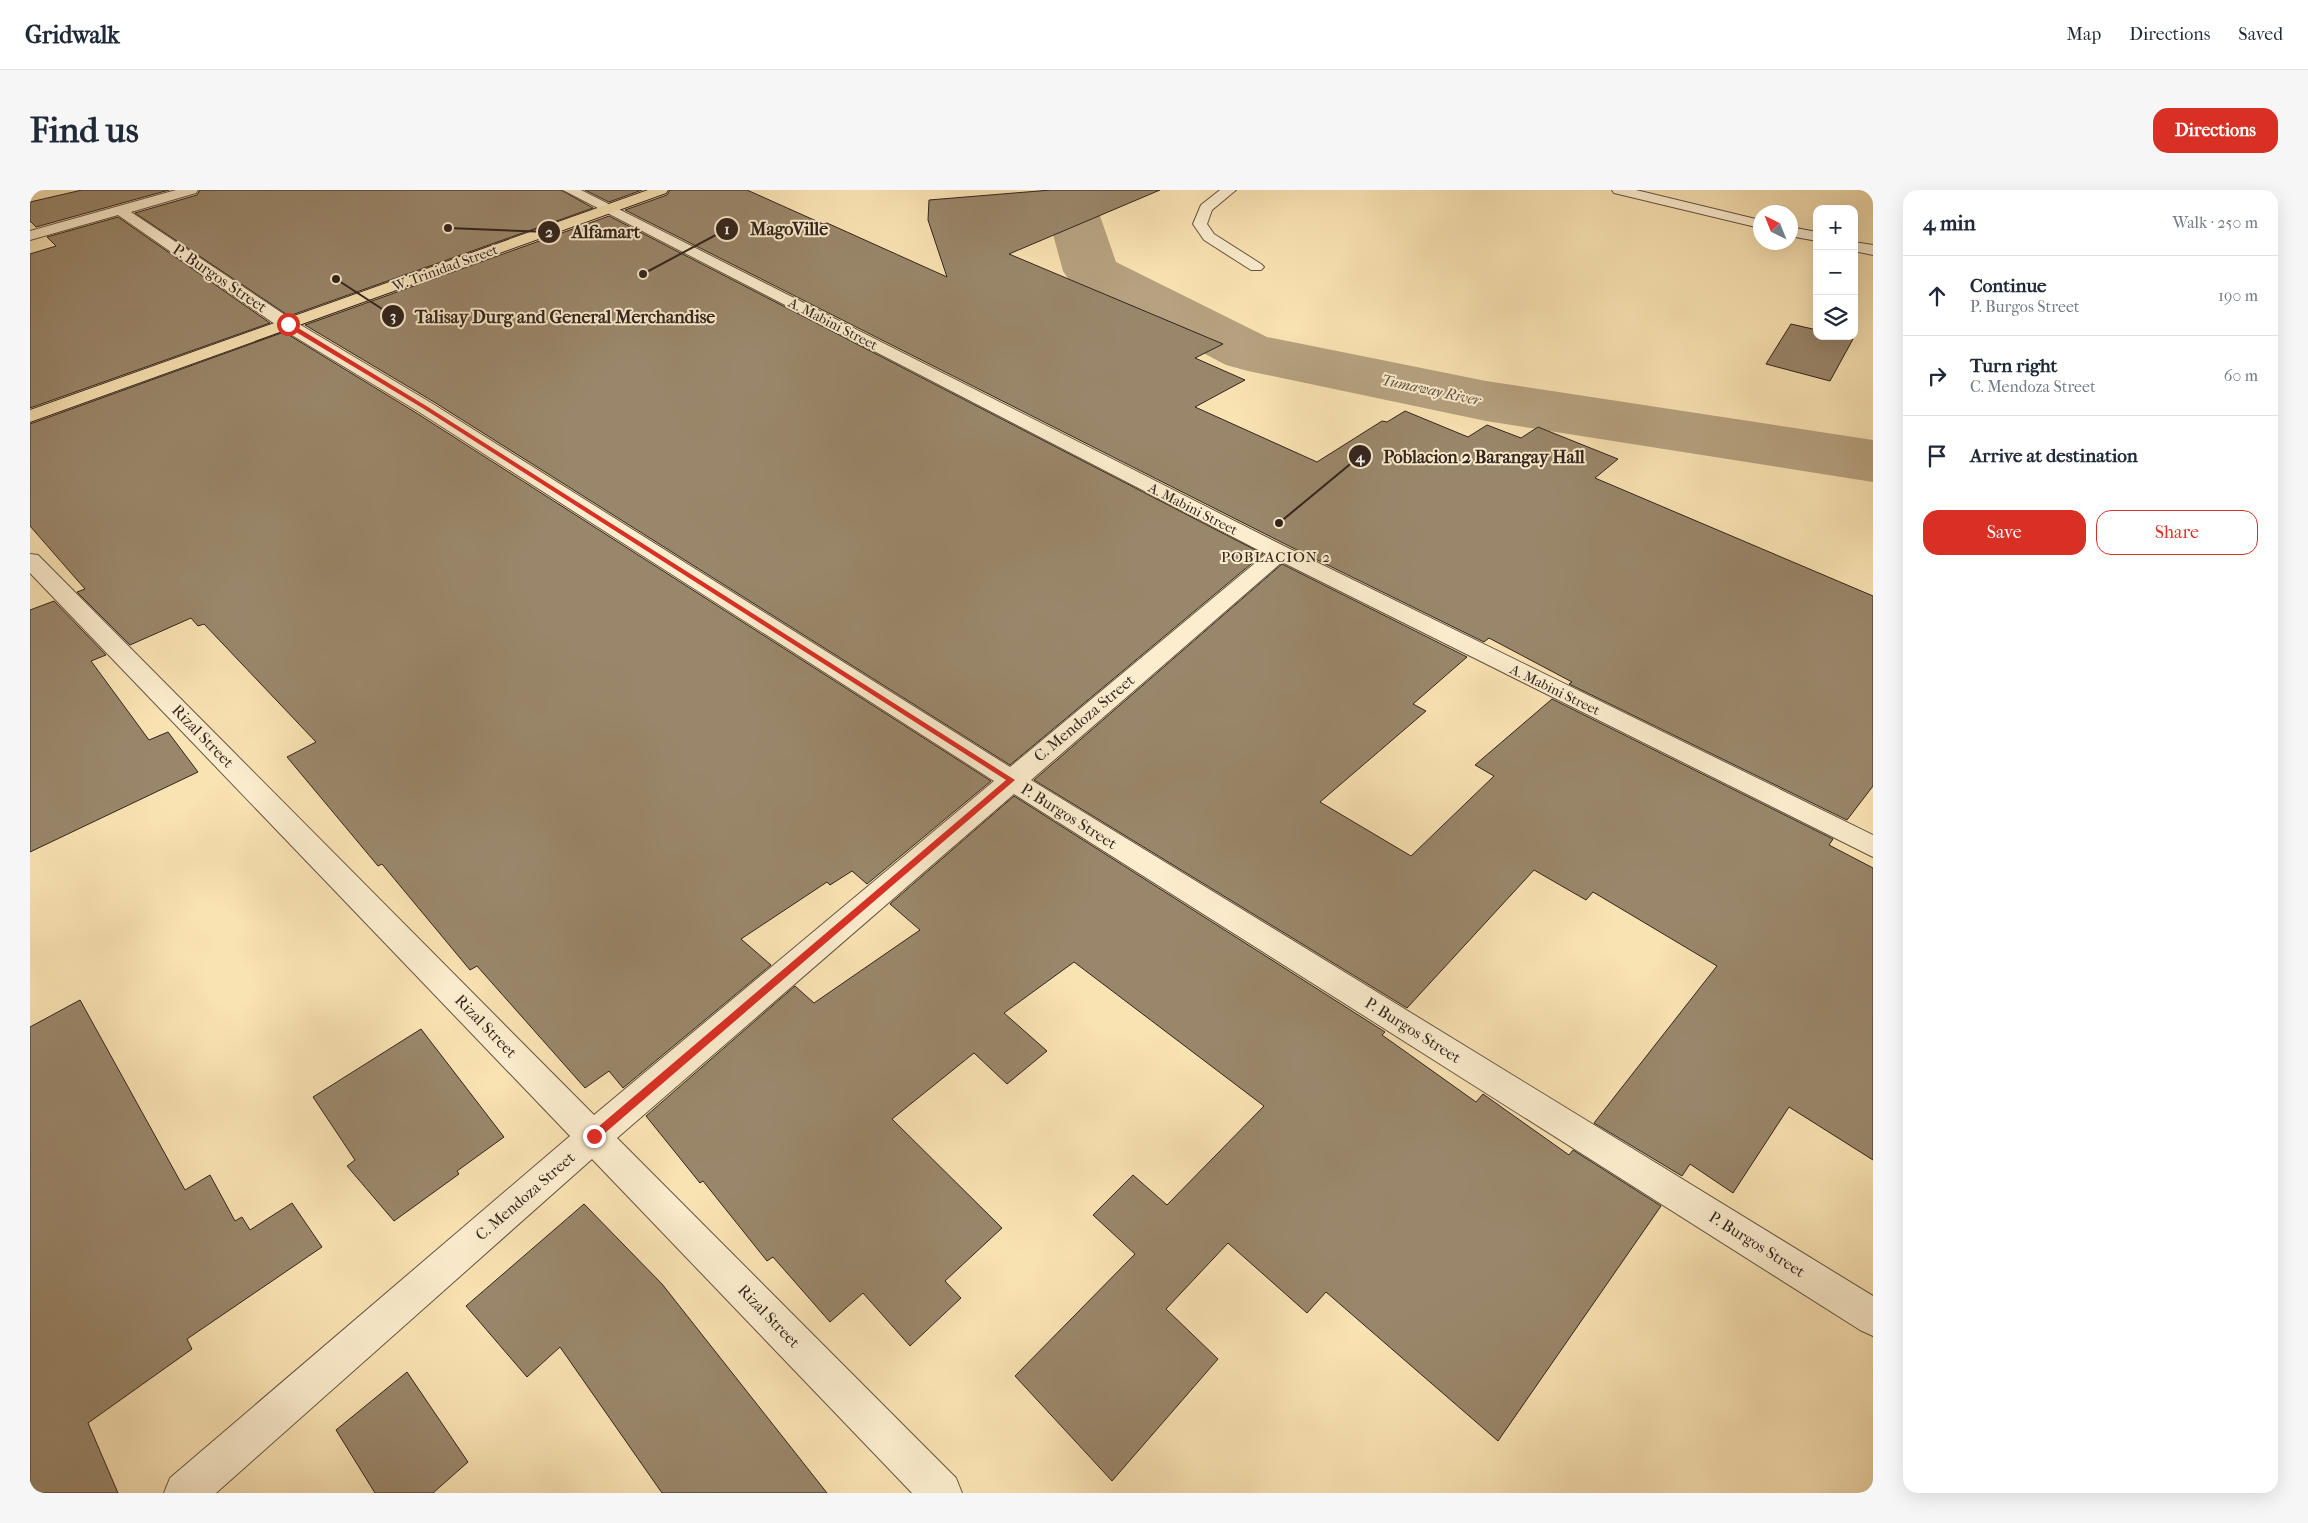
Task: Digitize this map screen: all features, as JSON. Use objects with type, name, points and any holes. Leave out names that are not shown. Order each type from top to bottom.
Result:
[{"type":"main road","name":"W. Trinidad Street","points":[[30,416],[661,190]]},
{"type":"street","points":[[30,236],[190,190]]},
{"type":"street","name":"A. Mabini Street","points":[[570,190],[1280,553],[1873,847]]},
{"type":"street","points":[[1229,190],[1206,208],[1200,224],[1210,237],[1256,267]]},
{"type":"street","points":[[1619,190],[1753,222]]},
{"type":"street","name":"P. Burgos Street","points":[[119,210],[288,324],[426,408],[1011,780],[1873,1317]]},
{"type":"street","points":[[1798,233],[1813,236]]},
{"type":"street","points":[[1858,247],[1873,250]]},
{"type":"street","name":"C. Mendoza Street","points":[[185,1493],[594,1136],[1280,553]]},
{"type":"street","name":"Rizal Street","points":[[30,560],[941,1493]]},
{"type":"building","points":[[82,190],[169,190],[36,227],[30,221],[30,202]]},
{"type":"building","points":[[200,190],[561,190],[593,208],[289,316],[135,213],[197,195]]},
{"type":"building","points":[[585,190],[642,190],[609,202]]},
{"type":"building","points":[[670,190],[747,190],[823,224],[827,223],[947,277],[928,220],[929,200],[1051,190],[1160,190],[1009,254],[1223,344],[1195,358],[1245,380],[1195,407],[1317,462],[1382,421],[1387,422],[1405,411],[1468,437],[1487,425],[1521,438],[1538,427],[1618,459],[1595,478],[1873,596],[1873,786],[1847,820],[1569,684],[1572,682],[1489,638],[1484,642],[1289,546],[625,210],[667,195]]},
{"type":"building","points":[[609,216],[1263,554],[1010,765],[434,402],[305,325]]},
{"type":"building","points":[[118,217],[270,323],[30,408],[30,254],[56,246],[47,237]]},
{"type":"building","points":[[1791,324],[1813,329],[1813,340],[1852,340],[1830,381],[1766,364]]},
{"type":"building","points":[[284,332],[418,414],[991,781],[867,884],[852,871],[830,885],[827,882],[741,939],[771,965],[623,1088],[609,1071],[585,1088],[477,966],[470,970],[382,864],[378,866],[287,757],[316,742],[204,624],[198,626],[191,618],[130,645],[77,592],[85,589],[30,526],[30,424]]},
{"type":"building","points":[[1282,564],[1467,657],[1413,704],[1426,711],[1320,802],[1411,856],[1494,776],[1475,765],[1552,699],[1833,839],[1829,845],[1873,868],[1873,1160],[1789,1107],[1733,1193],[1690,1164],[1682,1176],[1594,1123],[1717,966],[1593,892],[1586,900],[1534,870],[1407,1008],[1034,780]]},
{"type":"building","points":[[54,601],[106,655],[91,661],[149,740],[168,732],[198,772],[30,852],[30,610]]},
{"type":"building","points":[[1014,796],[1385,1032],[1382,1035],[1476,1102],[1483,1094],[1569,1155],[1573,1150],[1661,1206],[1498,1441],[1326,1292],[1307,1313],[1228,1243],[1166,1309],[1218,1359],[1112,1481],[1015,1376],[1135,1254],[1093,1215],[1133,1175],[1167,1205],[1264,1106],[1074,962],[1004,1013],[1047,1051],[1007,1084],[974,1053],[892,1119],[1002,1228],[945,1281],[961,1298],[910,1346],[863,1293],[830,1322],[773,1257],[767,1261],[703,1181],[700,1183],[646,1116],[795,986],[814,1003],[920,930],[890,904]]},
{"type":"building","points":[[80,1000],[185,1190],[210,1175],[235,1221],[242,1217],[250,1230],[292,1203],[322,1247],[187,1339],[192,1349],[88,1423],[118,1493],[30,1493],[30,1027]]},
{"type":"building","points":[[421,1029],[504,1137],[457,1171],[459,1174],[394,1221],[347,1166],[355,1160],[313,1097]]},
{"type":"building","points":[[584,1204],[662,1284],[827,1493],[662,1493],[560,1347],[527,1377],[466,1306]]},
{"type":"building","points":[[407,1372],[468,1462],[433,1493],[375,1493],[336,1430]]},
{"type":"waterway","name":"Tumaway River","points":[[1066,190],[1091,271],[1248,352],[1486,401],[1873,461]]},
{"type":"place","name":"Alfamart","points":[[448,228]]},
{"type":"place","name":"MagoVille","points":[[643,274]]},
{"type":"place","name":"Talisay Durg and General Merchandise","points":[[336,279]]},
{"type":"place","name":"Poblacion 2 Barangay Hall","points":[[1279,523]]},
{"type":"district","name":"POBLACION 2","points":[[1276,557]]},
{"type":"route","points":[[288,324],[426,408],[1011,780],[594,1136]]}]
